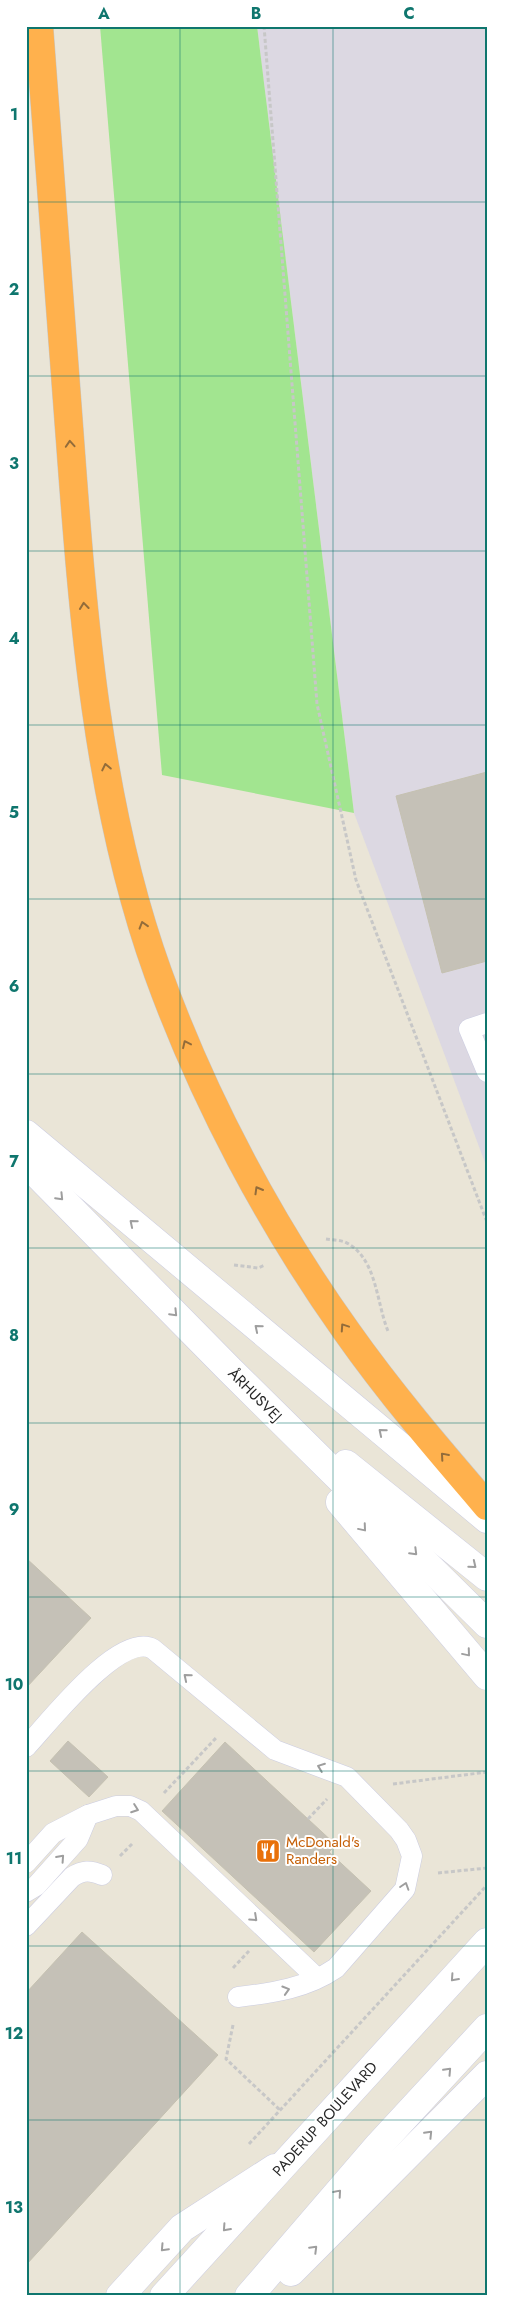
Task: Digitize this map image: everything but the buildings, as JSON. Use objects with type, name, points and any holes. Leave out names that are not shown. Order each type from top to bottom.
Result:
[{"type":"highway","points":[[39,26],[78,546],[89,653],[103,754],[127,871],[157,971],[181,1033],[216,1108],[255,1184],[294,1251],[347,1332],[412,1418],[487,1506]]},
{"type":"main road","points":[[26,1134],[487,1519]]},
{"type":"main road","name":"ÅRHUSVEJ","points":[[26,1163],[230,1370],[487,1624]]},
{"type":"main road","points":[[230,1370],[487,1576]]},
{"type":"main road","points":[[230,1370],[487,1676]]},
{"type":"main road","name":"PADERUP BOULEVARD","points":[[164,2296],[487,1942]]},
{"type":"main road","points":[[249,2296],[379,2145],[487,2028]]},
{"type":"main road","points":[[267,2296],[487,2076]]},
{"type":"main road","points":[[120,2296],[182,2228],[288,2159]]},
{"type":"lane","points":[[487,1023],[469,1029],[487,1072]]},
{"type":"lane","points":[[26,1747],[103,1665],[131,1647],[144,1645],[153,1648],[275,1750],[348,1778],[399,1830],[406,1840],[412,1856],[406,1890],[336,1968],[283,1992],[238,1997]]},
{"type":"lane","points":[[26,1863],[53,1833],[88,1815],[116,1806],[130,1806],[142,1811],[317,1978]]},
{"type":"lane","points":[[26,1892],[36,1886],[78,1839],[88,1815]]},
{"type":"lane","points":[[26,1926],[72,1877],[81,1872],[91,1871],[102,1875]]},
{"type":"path","points":[[264,26],[316,704],[356,880],[487,1222]]},
{"type":"path","points":[[181,1767],[185,1771]]},
{"type":"path","points":[[408,1876],[487,1868]]},
{"type":"path","points":[[248,2146],[487,1884]]},
{"type":"path","points":[[238,1997],[226,2059],[280,2110]]},
{"type":"shaded area","points":[[257,26],[487,26],[487,1168],[354,813]]},
{"type":"green space","points":[[100,26],[257,26],[354,813],[162,775]]},
{"type":"place","name":"McDonald's Randers","points":[[268,1851]]}]
